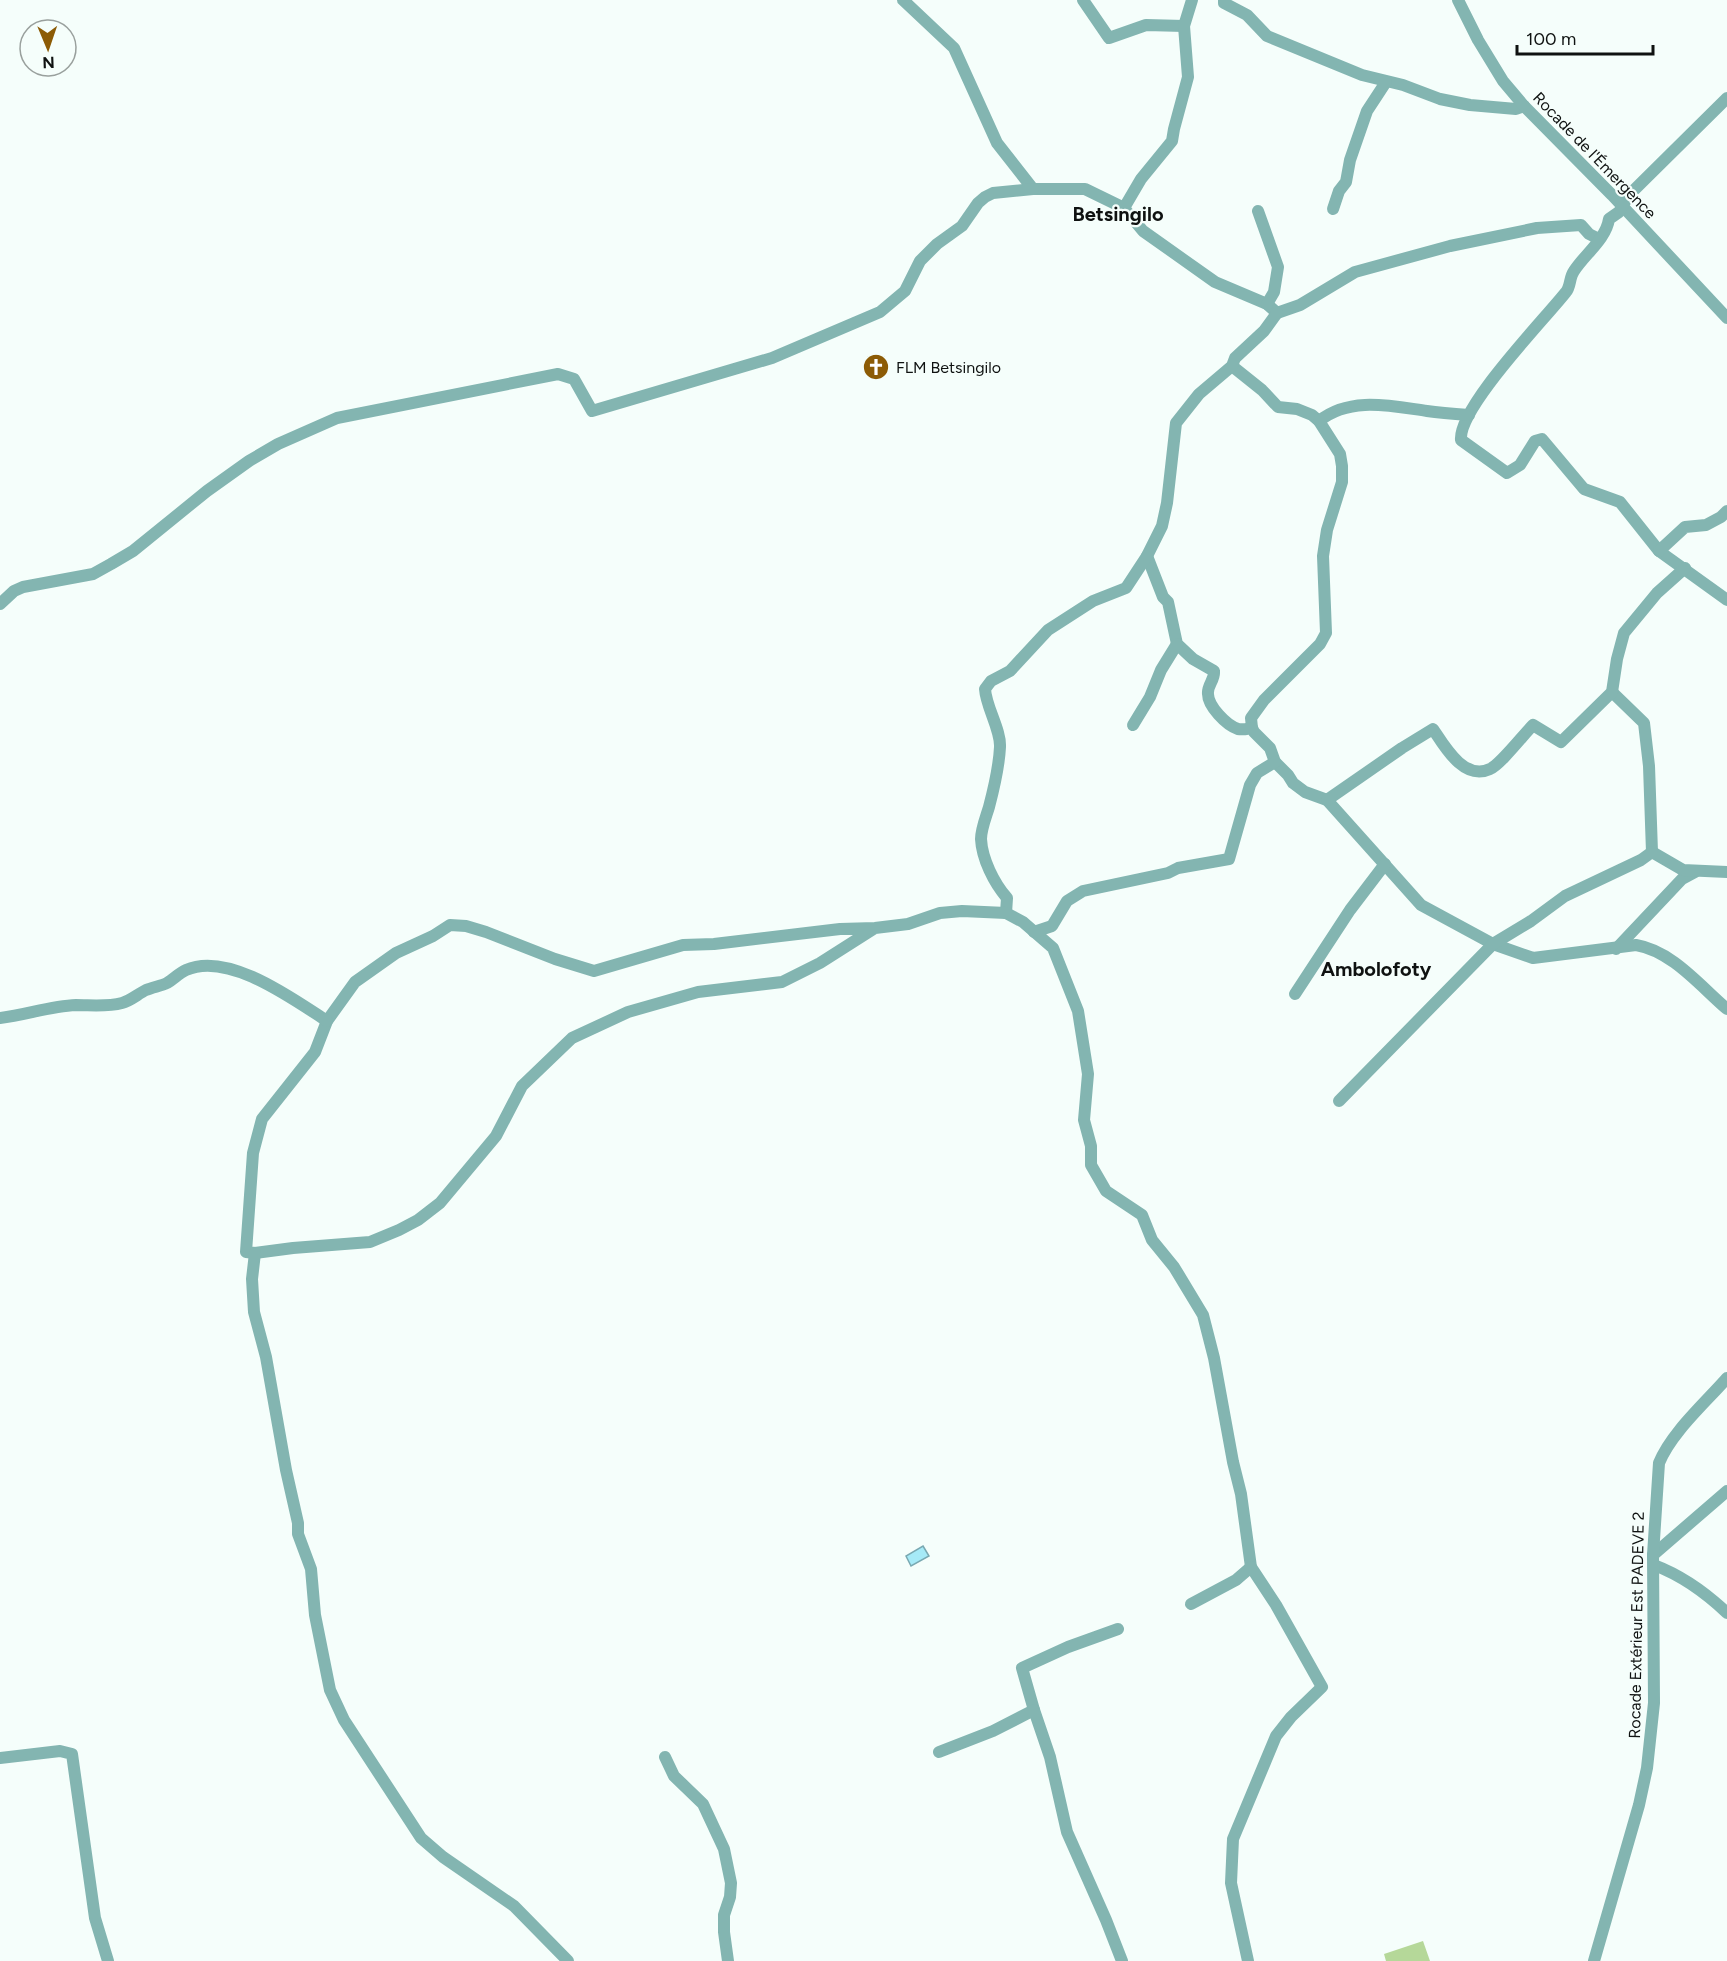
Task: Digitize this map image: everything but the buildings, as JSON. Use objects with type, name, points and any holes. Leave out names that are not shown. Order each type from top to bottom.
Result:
[{"type":"street","points":[[903,0],[954,48],[997,143],[1033,189]]},
{"type":"street","points":[[1083,0],[1109,38],[1146,25],[1184,26]]},
{"type":"street","points":[[1124,208],[1141,179],[1172,141],[1188,77],[1184,26],[1192,0]]},
{"type":"street","points":[[1224,0],[1224,3],[1247,15],[1267,36],[1362,75],[1403,85],[1440,99],[1470,105],[1516,109],[1524,106]]},
{"type":"street","name":"Rocade de l'Émergence","points":[[1458,0],[1478,40],[1503,81],[1524,106],[1727,318]]},
{"type":"street","points":[[1333,209],[1339,191],[1346,182],[1350,160],[1368,111],[1386,82]]},
{"type":"street","points":[[1727,98],[1629,195],[1619,212],[1610,219],[1608,230],[1572,273],[1569,290],[1504,364],[1469,416],[1461,433],[1461,440],[1507,473],[1520,465],[1535,441],[1542,439],[1584,489],[1620,502],[1659,551],[1727,600]]},
{"type":"street","points":[[0,604],[23,586],[93,574],[133,551],[207,491],[249,461],[278,444],[337,418],[558,374],[574,379],[591,411],[772,358],[880,312],[905,291],[920,261],[937,244],[963,226],[978,203],[993,193],[1033,189],[1085,189],[1124,208],[1143,231],[1215,282],[1267,304],[1277,313]]},
{"type":"street","points":[[1258,211],[1278,267],[1274,292],[1267,304]]},
{"type":"street","points":[[1006,913],[1007,898],[985,858],[981,838],[993,790],[1000,745],[985,688],[991,681],[1010,671],[1048,630],[1093,601],[1126,588],[1147,556],[1161,526],[1167,503],[1176,423],[1199,394],[1232,366],[1235,358],[1263,331],[1277,313],[1300,305],[1355,272],[1450,246],[1537,228],[1581,225],[1589,234],[1599,239]]},
{"type":"street","points":[[1232,366],[1262,390],[1278,407],[1296,409],[1312,415],[1340,454],[1342,466],[1341,482],[1327,530],[1323,556],[1326,633],[1320,644],[1264,700],[1251,718],[1252,728],[1270,748],[1275,762],[1293,783],[1305,792],[1327,800],[1421,905],[1493,944],[1533,958],[1636,945],[1650,948],[1677,964],[1727,1009]]},
{"type":"street","points":[[1319,422],[1340,409],[1369,404],[1386,404],[1469,416]]},
{"type":"street","points":[[1659,551],[1686,527],[1706,525],[1727,511]]},
{"type":"street","points":[[1147,556],[1163,597],[1168,602],[1177,644],[1193,659],[1214,671],[1215,678],[1208,689],[1210,703],[1227,723],[1243,730],[1252,728]]},
{"type":"street","points":[[1327,800],[1433,729],[1451,756],[1470,770],[1491,769],[1533,725],[1561,742],[1612,692],[1624,633],[1657,593],[1685,568]]},
{"type":"street","points":[[1132,725],[1150,698],[1161,670],[1177,644]]},
{"type":"street","points":[[1612,692],[1644,723],[1649,766],[1652,852]]},
{"type":"street","points":[[1034,932],[1052,926],[1067,901],[1083,891],[1229,859],[1250,785],[1257,773],[1275,762]]},
{"type":"street","points":[[1652,852],[1683,870],[1727,872]]},
{"type":"street","points":[[1339,1101],[1493,944],[1565,897],[1641,860],[1652,852]]},
{"type":"street","points":[[1295,994],[1350,910],[1385,864]]},
{"type":"street","points":[[1616,949],[1682,879],[1695,872]]},
{"type":"street","points":[[874,928],[820,963],[782,982],[698,992],[628,1012],[572,1038],[522,1086],[496,1136],[440,1203],[418,1220],[399,1230],[370,1242],[246,1252],[253,1154],[262,1119],[315,1052],[327,1021],[355,982],[396,953],[433,936],[450,925],[466,926],[486,932],[555,959],[594,971],[683,945],[714,944],[840,929],[908,924],[940,913],[962,911],[1006,913],[1023,922],[1053,948],[1078,1011],[1088,1074],[1084,1120],[1091,1146],[1091,1165],[1106,1191],[1142,1215],[1152,1240],[1174,1267],[1203,1315],[1214,1358],[1233,1462],[1242,1494],[1251,1567],[1276,1605],[1322,1687],[1291,1717],[1276,1736],[1233,1839],[1231,1883],[1248,1961]]},
{"type":"street","points":[[0,1018],[47,1008],[123,1003],[148,989],[167,983],[187,969],[214,965],[252,976],[286,994],[327,1021]]},
{"type":"street","points":[[255,1253],[252,1280],[254,1312],[266,1357],[298,1523],[298,1534],[311,1569],[315,1615],[330,1690],[344,1720],[421,1838],[443,1857],[514,1906],[568,1961]]},
{"type":"street","name":"Rocade Extérieur Est PADEVE 2","points":[[1593,1961],[1639,1806],[1647,1768],[1654,1703],[1652,1649],[1659,1463],[1664,1451],[1727,1378]]},
{"type":"street","points":[[1727,1491],[1654,1560],[1693,1583],[1727,1613]]},
{"type":"street","points":[[1191,1604],[1236,1580],[1251,1567]]},
{"type":"street","points":[[1118,1629],[1068,1647],[1022,1668],[1050,1757],[1067,1832],[1122,1961]]},
{"type":"street","points":[[939,1752],[993,1731],[1034,1710]]},
{"type":"street","points":[[0,1758],[60,1751],[72,1754],[95,1918],[108,1961]]},
{"type":"street","points":[[665,1757],[674,1776],[703,1804],[724,1849],[731,1883],[730,1897],[724,1915],[728,1961]]},
{"type":"green space","points":[[1423,1941],[1430,1961],[1386,1961],[1384,1954]]},
{"type":"water","points":[[923,1546],[929,1556],[911,1566],[906,1556]]},
{"type":"place","name":"FLM Betsingilo","points":[[876,367]]},
{"type":"district","name":"Betsingilo","points":[[1118,214]]},
{"type":"district","name":"Ambolofoty","points":[[1376,969]]}]
